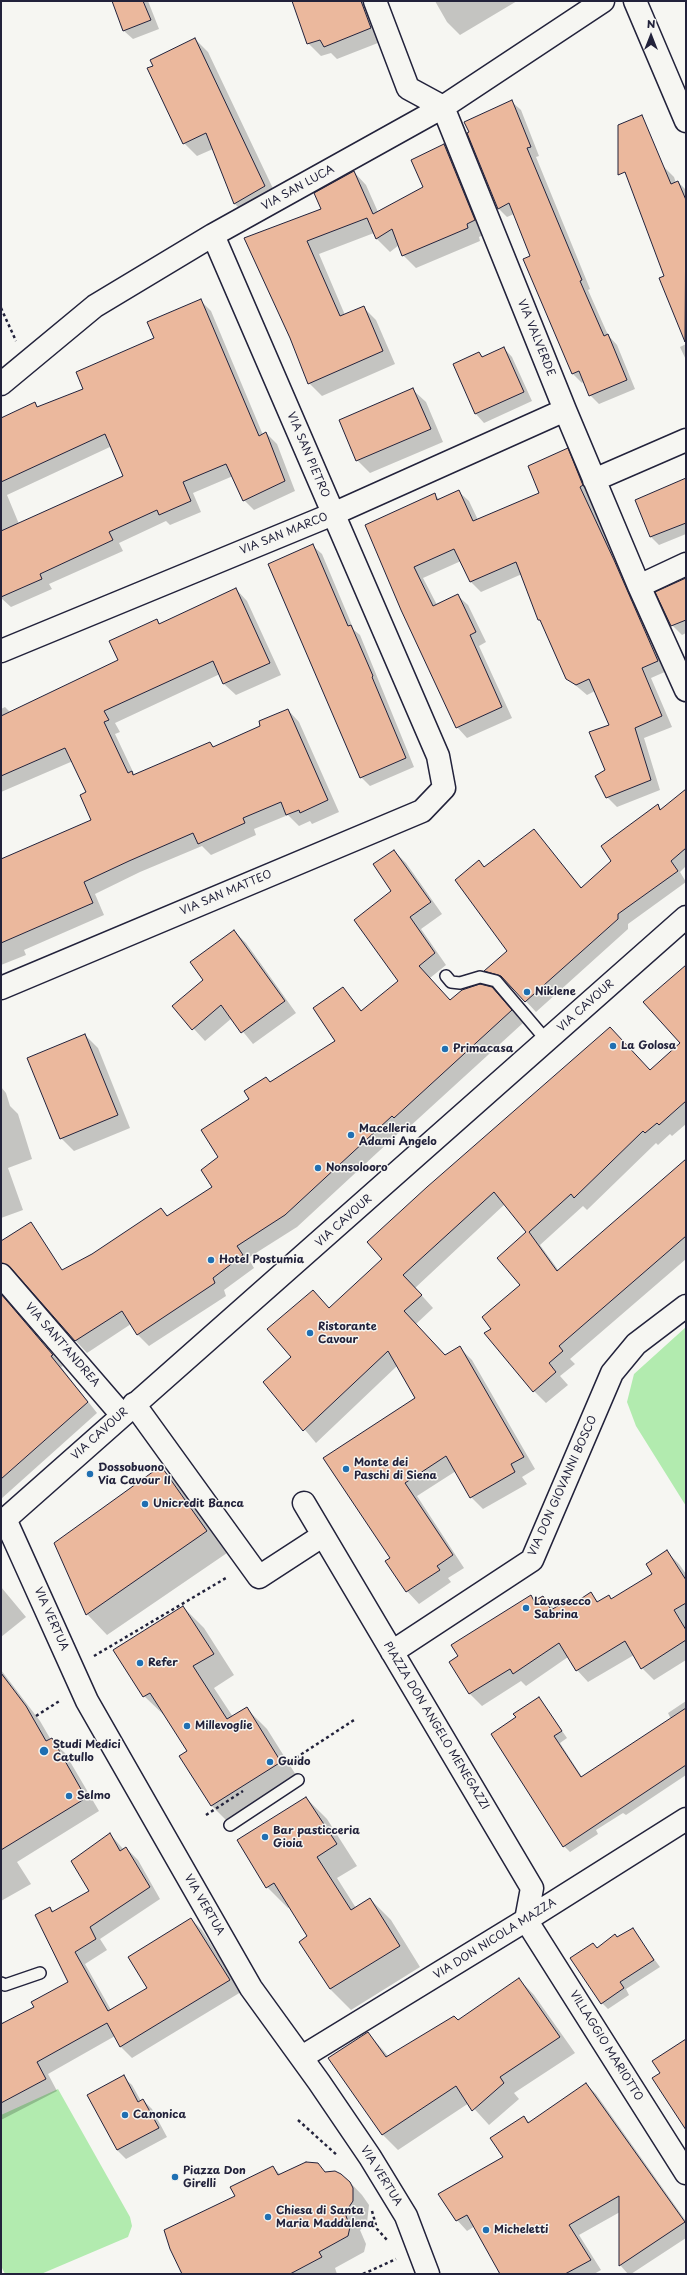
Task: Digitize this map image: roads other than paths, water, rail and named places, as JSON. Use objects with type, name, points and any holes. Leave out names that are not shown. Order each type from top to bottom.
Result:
[{"type":"street","points":[[375,1],[408,88],[443,107]]},
{"type":"street","name":"VIA SAN LUCA","points":[[1,384],[95,306],[213,235],[443,107],[603,1]]},
{"type":"street","points":[[635,1],[686,120]]},
{"type":"street","name":"VIA VALVERDE","points":[[443,107],[594,480],[639,586],[686,690]]},
{"type":"street","name":"VIA SAN PIETRO","points":[[213,235],[438,756],[444,788]]},
{"type":"street","name":"VIA SAN MARCO","points":[[1,651],[333,514],[565,410]]},
{"type":"street","points":[[594,480],[686,440]]},
{"type":"street","points":[[639,586],[686,564]]},
{"type":"street","name":"VIA SAN MATTEO","points":[[1,988],[422,811],[444,788]]},
{"type":"street","name":"VIA CAVOUR","points":[[3,1521],[686,917]]},
{"type":"street","name":"VIA SANT'ANDREA","points":[[1,1275],[128,1410]]},
{"type":"street","name":"VIA DON GIOVANNI BOSCO","points":[[392,1652],[532,1560],[612,1373],[636,1344],[686,1306]]},
{"type":"street","points":[[128,1410],[259,1577],[322,1536]]},
{"type":"street","name":"PIAZZA DON ANGELO MENEGAZZI","points":[[304,1502],[322,1536],[532,1888],[526,1920]]},
{"type":"street","name":"VIA VERTUA","points":[[3,1521],[87,1701],[251,1988],[302,2056],[370,2157],[406,2216],[428,2274]]},
{"type":"street","name":"VIA DON NICOLA MAZZA","points":[[302,2056],[526,1920],[686,1818]]},
{"type":"street","name":"VILLAGGIO MARIOTTO","points":[[526,1920],[686,2173]]},
{"type":"lane","points":[[446,976],[451,982],[460,983],[480,978],[496,980],[547,1041]]},
{"type":"lane","points":[[230,1825],[298,1780]]},
{"type":"lane","points":[[1,1983],[5,1985],[40,1973]]},
{"type":"place","name":"Niklene","points":[[527,992]]},
{"type":"place","name":"La Golosa","points":[[613,1046]]},
{"type":"place","name":"Primacasa","points":[[445,1049]]},
{"type":"place","name":"Macelleria Adami Angelo","points":[[351,1135]]},
{"type":"place","name":"Nonsolooro","points":[[318,1168]]},
{"type":"place","name":"Hotel Postumia","points":[[211,1260]]},
{"type":"place","name":"Ristorante Cavour","points":[[310,1333]]},
{"type":"place","name":"Monte dei Paschi di Siena","points":[[346,1469]]},
{"type":"place","name":"Dossobuono Via Cavour II","points":[[90,1474]]},
{"type":"place","name":"Unicredit Banca","points":[[145,1504]]},
{"type":"place","name":"Lavasecco Sabrina","points":[[526,1608]]},
{"type":"place","name":"Refer","points":[[140,1663]]},
{"type":"place","name":"Millevoglie","points":[[187,1726]]},
{"type":"place","name":"Studi Medici Catullo","points":[[44,1751]]},
{"type":"place","name":"Guido","points":[[270,1762]]},
{"type":"place","name":"Selmo","points":[[69,1796]]},
{"type":"place","name":"Bar pasticceria Gioia","points":[[265,1837]]},
{"type":"place","name":"Canonica","points":[[125,2115]]},
{"type":"place","name":"Piazza Don Girelli","points":[[175,2177]]},
{"type":"place","name":"Chiesa di Santa Maria Maddalena","points":[[268,2217]]},
{"type":"place","name":"Micheletti","points":[[486,2230]]}]
